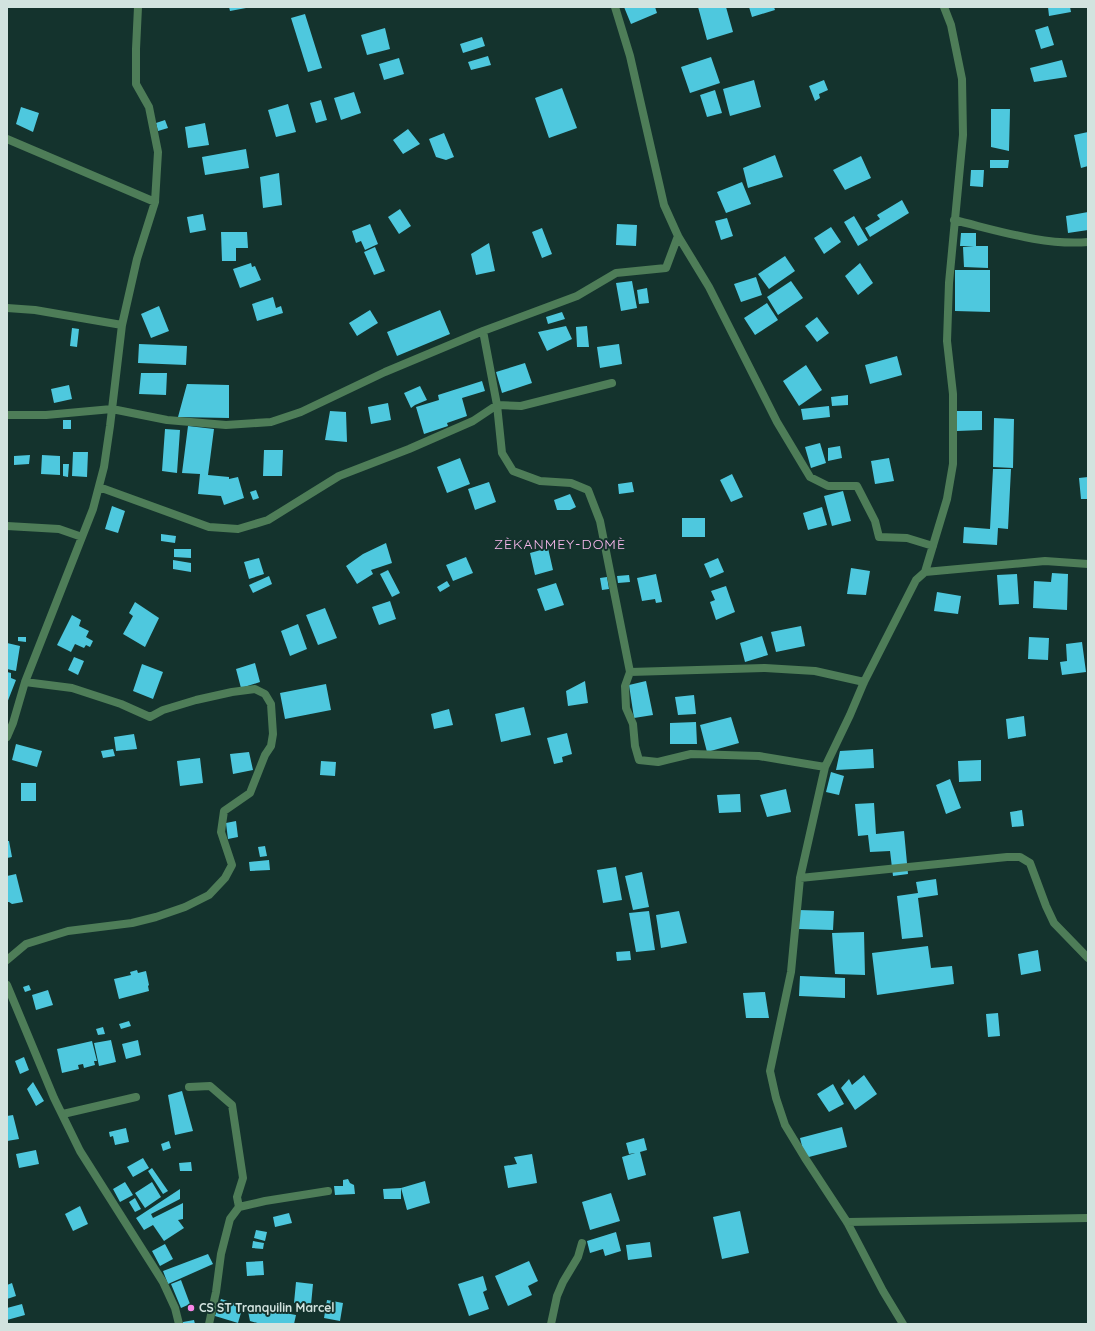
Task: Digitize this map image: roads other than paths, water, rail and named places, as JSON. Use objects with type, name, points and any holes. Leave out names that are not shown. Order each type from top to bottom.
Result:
[{"type":"street","points":[[7,737],[10,722],[25,682],[93,509],[104,467],[122,326],[137,259],[155,202],[158,152],[150,107],[136,84],[138,7]]},
{"type":"street","points":[[615,7],[630,56],[664,204],[678,236],[710,287],[777,422],[810,477],[828,486],[857,486],[875,521],[879,537],[907,538],[933,546]]},
{"type":"street","points":[[903,1324],[883,1291],[847,1222],[805,1158],[786,1125],[776,1098],[770,1071],[791,972],[800,878],[825,767],[864,682],[916,580],[925,572],[947,499],[953,464],[953,394],[947,341],[949,283],[963,136],[962,79],[951,25],[944,7]]},
{"type":"street","points":[[7,139],[155,202]]},
{"type":"street","points":[[954,220],[1043,240],[1077,243],[1088,242]]},
{"type":"street","points":[[7,415],[46,415],[112,409],[174,421],[226,424],[271,422],[300,412],[385,372],[483,331],[577,296],[616,273],[666,268],[678,236]]},
{"type":"street","points":[[7,308],[35,310],[122,326]]},
{"type":"street","points":[[483,331],[497,406],[502,453],[513,471],[540,481],[571,483],[588,490],[600,521],[630,672],[625,686],[626,708],[633,724],[635,746],[639,760],[658,762],[692,754],[759,756],[825,767]]},
{"type":"street","points":[[99,487],[209,527],[238,529],[268,520],[339,476],[409,449],[473,421],[497,406],[521,406],[612,383]]},
{"type":"street","points":[[7,526],[59,528],[82,537]]},
{"type":"street","points":[[925,572],[1044,561],[1088,564]]},
{"type":"street","points":[[630,672],[713,668],[765,668],[815,671],[864,682]]},
{"type":"street","points":[[7,960],[26,944],[68,931],[132,923],[156,917],[185,907],[209,894],[225,878],[232,865],[221,832],[224,811],[250,793],[265,755],[271,746],[273,734],[271,704],[265,694],[256,689],[232,692],[196,700],[163,710],[150,717],[121,704],[72,688],[25,682]]},
{"type":"street","points":[[800,878],[1007,857],[1020,857],[1030,863],[1054,923],[1088,958]]},
{"type":"street","points":[[7,985],[11,1003],[80,1151],[163,1282],[175,1308],[179,1324]]},
{"type":"street","points":[[189,1087],[210,1086],[232,1105],[243,1178],[237,1197],[240,1207]]},
{"type":"street","points":[[63,1114],[136,1097]]},
{"type":"street","points":[[209,1324],[216,1292],[221,1254],[230,1219],[240,1207],[265,1201],[328,1191]]},
{"type":"street","points":[[847,1222],[1088,1218]]},
{"type":"street","points":[[551,1324],[557,1296],[563,1282],[578,1257],[582,1243]]},
{"type":"place","name":"CS ST Tranquilin Marcel","points":[[191,1308]]},
{"type":"district","name":"ZÈKANMEY-DOMÈ","points":[[560,544]]}]
